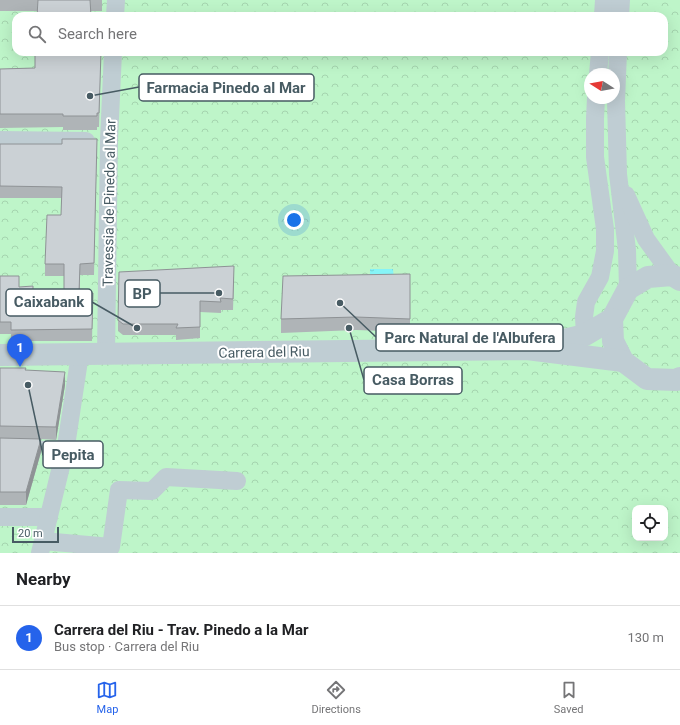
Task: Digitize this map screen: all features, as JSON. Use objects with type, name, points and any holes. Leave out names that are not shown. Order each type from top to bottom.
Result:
[{"type":"street","points":[[115,12],[116,0]]},
{"type":"street","points":[[603,12],[604,0]]},
{"type":"street","points":[[620,12],[621,0]]},
{"type":"street","name":"Travessia de Pinedo al Mar","points":[[106,354],[109,140],[113,56]]},
{"type":"street","points":[[599,68],[600,56]]},
{"type":"street","points":[[618,56],[616,101],[618,174],[627,250],[628,289],[612,319],[613,341],[623,361],[647,379],[677,380],[680,378]]},
{"type":"street","points":[[585,335],[584,318],[586,302],[600,277],[605,251],[605,229],[595,157],[596,104]]},
{"type":"street","points":[[0,140],[109,140]]},
{"type":"street","points":[[618,174],[630,207],[646,239],[676,278]]},
{"type":"street","points":[[628,289],[648,277],[676,278]]},
{"type":"street","name":"Carrera del Riu","points":[[527,349],[585,335],[612,319]]},
{"type":"street","name":"Carrera del Riu","points":[[0,355],[527,349],[623,361]]},
{"type":"street","points":[[80,354],[66,446],[42,547],[111,546],[119,490],[152,491],[166,477],[237,481]]},
{"type":"street","points":[[0,517],[49,517]]},
{"type":"lane","points":[[22,445],[66,446]]},
{"type":"green space","points":[[0,0],[680,0],[680,553],[0,553]]},
{"type":"water","points":[[370,269],[393,269],[394,280],[370,281]]},
{"type":"building","points":[[38,0],[90,0],[91,12],[37,12]]},
{"type":"building","points":[[35,56],[101,56],[99,113],[97,113],[97,116],[63,116],[63,114],[0,114],[0,69],[35,68]]},
{"type":"building","points":[[62,139],[97,139],[94,263],[80,264],[79,293],[93,293],[92,329],[11,330],[11,322],[0,322],[0,276],[19,276],[19,287],[33,286],[33,298],[64,300],[64,264],[45,264],[47,215],[61,215],[62,187],[0,186],[0,144],[62,144]]},
{"type":"building","points":[[234,266],[233,299],[220,298],[221,302],[200,301],[200,327],[176,328],[178,324],[123,324],[118,320],[119,272]]},
{"type":"building","points":[[410,274],[410,319],[356,317],[281,319],[283,276]]},
{"type":"building","points":[[0,368],[26,368],[25,370],[65,372],[56,427],[0,426]]},
{"type":"building","points":[[0,438],[41,439],[26,492],[0,492]]},
{"type":"place","name":"Farmacia Pinedo al Mar","points":[[90,96]]},
{"type":"place","name":"BP","points":[[219,293]]},
{"type":"place","name":"Parc Natural de l'Albufera","points":[[340,303]]},
{"type":"place","name":"Caixabank","points":[[137,328]]},
{"type":"place","name":"Casa Borras","points":[[349,328]]},
{"type":"place","name":"Carrera del Riu - Trav. Pinedo a la Mar","points":[[20,367]]},
{"type":"place","name":"Pepita","points":[[28,385]]}]
